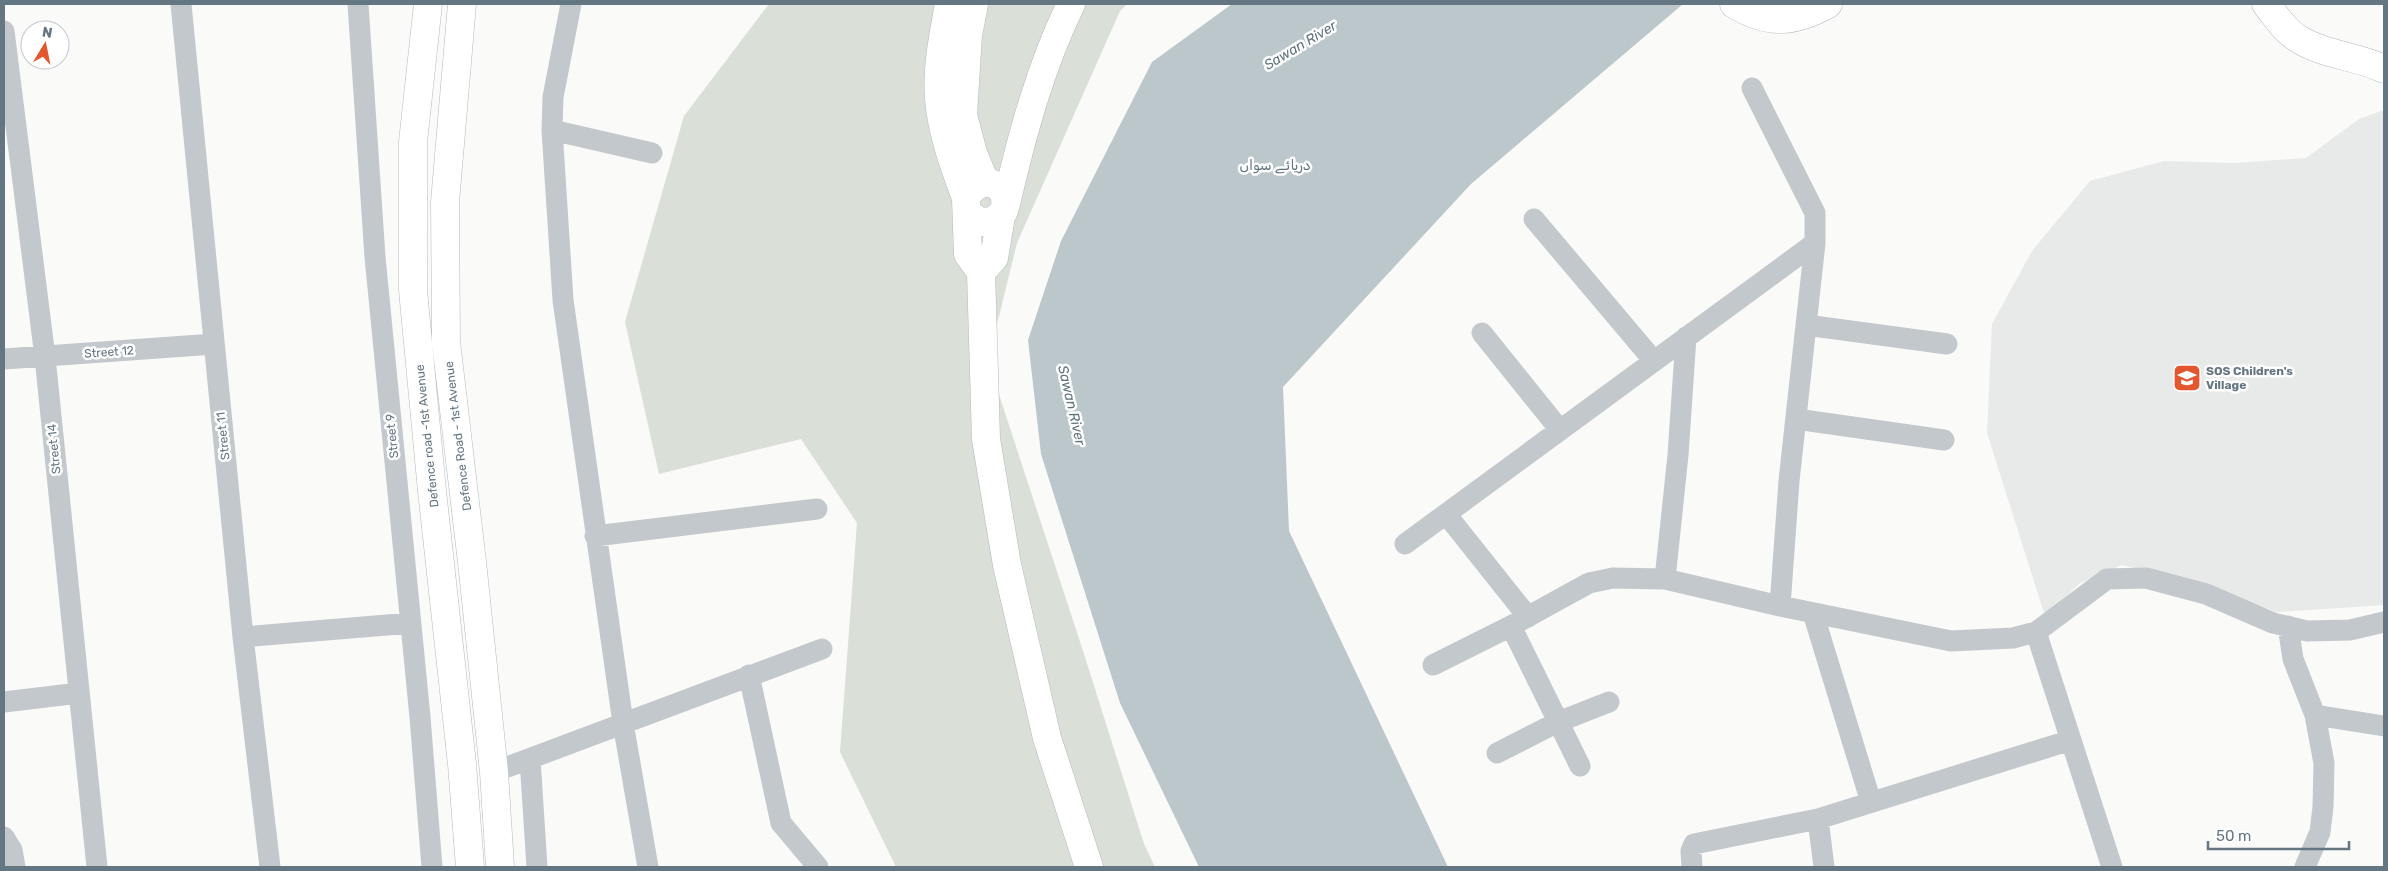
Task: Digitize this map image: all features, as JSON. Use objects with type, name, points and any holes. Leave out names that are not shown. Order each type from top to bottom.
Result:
[{"type":"main road","name":"Defence road -1st Avenue","points":[[428,4],[413,142],[413,290],[462,764],[470,867]]},
{"type":"main road","name":"Defence Road - 1st Avenue","points":[[462,4],[445,202],[446,342],[494,772],[500,867]]},
{"type":"main road","points":[[948,4],[942,41],[940,107],[951,156],[986,199]]},
{"type":"main road","points":[[974,4],[968,35],[963,115],[986,199]]},
{"type":"main road","points":[[1050,4],[1018,85],[986,199],[968,254],[981,272],[986,439],[1006,565],[1047,738],[1089,867]]},
{"type":"main road","points":[[986,199],[1071,4]]},
{"type":"main road","points":[[1741,8],[1774,20],[1799,17],[1828,4]]},
{"type":"main road","points":[[2266,4],[2297,38],[2321,49],[2367,60],[2384,69]]},
{"type":"main road","points":[[451,660],[482,659]]},
{"type":"street","name":"Street 11","points":[[181,4],[243,637],[270,867]]},
{"type":"street","name":"Street 9","points":[[358,4],[375,257],[411,623],[432,867]]},
{"type":"street","points":[[571,4],[553,97],[552,130],[563,300],[623,723],[648,867]]},
{"type":"street","name":"Street 14","points":[[4,31],[45,357],[97,867]]},
{"type":"street","points":[[1752,88],[1815,212],[1814,242],[1780,606]]},
{"type":"street","points":[[552,130],[652,153]]},
{"type":"street","points":[[1534,219],[1654,360]]},
{"type":"street","points":[[1405,544],[1814,242]]},
{"type":"street","points":[[1806,325],[1948,344]]},
{"type":"street","points":[[1482,333],[1560,430]]},
{"type":"street","points":[[1666,580],[1678,454],[1686,337]]},
{"type":"street","name":"Street 12","points":[[4,359],[214,344]]},
{"type":"street","points":[[1796,419],[1944,440]]},
{"type":"street","points":[[595,536],[817,510]]},
{"type":"street","points":[[1446,514],[1520,622],[1558,722],[1580,766]]},
{"type":"street","points":[[1433,665],[1520,622],[1589,583],[1613,578],[1666,580],[1780,606],[1951,641],[2012,638],[2036,632],[2107,579],[2146,578],[2206,594],[2273,623],[2307,631],[2350,630],[2384,622]]},
{"type":"street","points":[[1813,613],[1872,802]]},
{"type":"street","points":[[243,637],[411,623]]},
{"type":"street","points":[[2288,626],[2293,660],[2315,715],[2324,763],[2323,807],[2320,832],[2305,867]]},
{"type":"street","points":[[2036,632],[2112,867]]},
{"type":"street","points":[[494,772],[822,649]]},
{"type":"street","points":[[749,675],[780,823],[818,867]]},
{"type":"street","points":[[4,702],[79,693]]},
{"type":"street","points":[[1496,754],[1558,722],[1608,702]]},
{"type":"street","points":[[2315,715],[2384,726]]},
{"type":"street","points":[[1692,867],[1691,851],[1694,844],[1818,819],[2070,740]]},
{"type":"street","points":[[530,759],[537,867]]},
{"type":"street","points":[[1818,819],[1824,867]]},
{"type":"shaded area","points":[[769,4],[1127,4],[1120,11],[1017,243],[988,361],[1144,844],[1155,867],[896,867],[840,752],[857,523],[801,439],[659,474],[625,322],[684,116]]},
{"type":"shaded area","name":"SOS Children's Village","points":[[2384,110],[2384,605],[2277,612],[2198,583],[2122,565],[2080,583],[2045,616],[1987,433],[1992,324],[2032,251],[2090,181],[2164,161],[2234,163],[2306,158],[2359,119]]},
{"type":"water","name":"دریائے سواں","points":[[1232,4],[1683,4],[1471,184],[1283,387],[1289,531],[1448,867],[1199,867],[1120,703],[1041,454],[1028,340],[1061,241],[1152,62]]},
{"type":"place","name":"SOS Children's Village","points":[[2187,378]]},
{"type":"water label","name":"Sawan River","points":[[1300,45]]},
{"type":"water label","name":"Sawan River","points":[[1072,405]]}]
